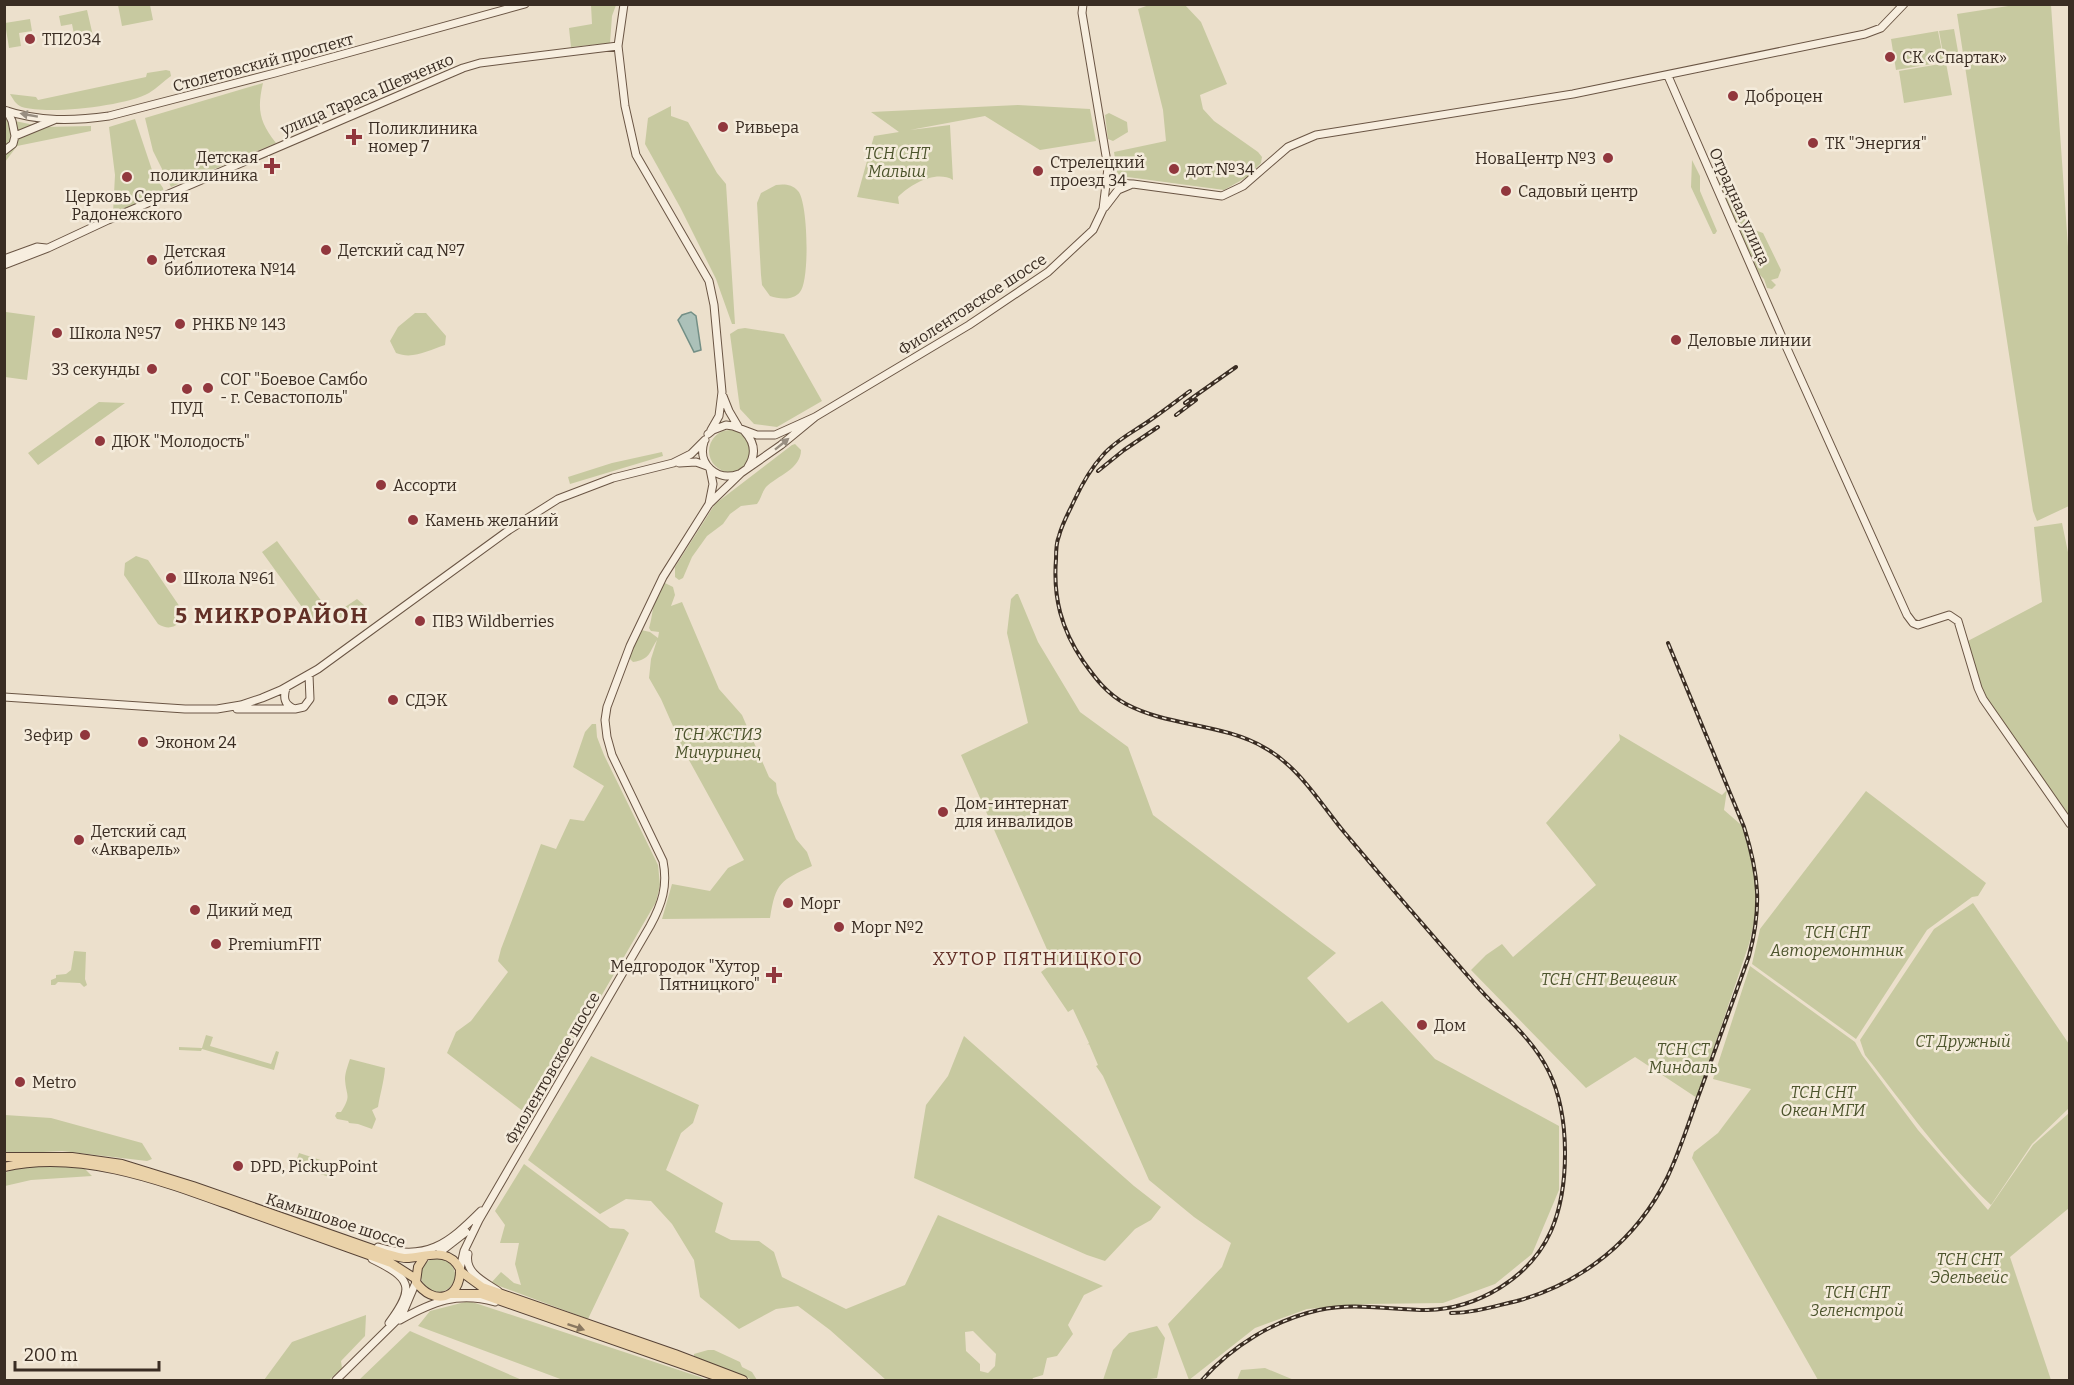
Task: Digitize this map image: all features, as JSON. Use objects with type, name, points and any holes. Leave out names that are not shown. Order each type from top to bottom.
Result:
[{"type":"main road","name":"Столетовский проспект","points":[[6,111],[54,120],[83,120],[144,108],[525,4]]},
{"type":"main road","name":"Фиолентовское шоссе","points":[[624,4],[618,46],[625,106],[636,155],[709,281],[714,305],[722,392],[718,416],[706,437],[702,453],[713,484],[709,504]]},
{"type":"main road","name":"Фиолентовское шоссе","points":[[706,437],[719,427],[726,425],[757,435],[775,435],[816,416],[969,325],[1048,272],[1093,230],[1103,209],[1108,168],[1082,13],[1083,4]]},
{"type":"main road","points":[[1107,183],[1222,195],[1243,186],[1288,147],[1316,135],[1573,94],[1871,32],[1881,28],[1904,4]]},
{"type":"main road","name":"улица Тараса Шевченко","points":[[4,265],[463,68],[480,63],[618,46]]},
{"type":"main road","name":"Отрадная улица","points":[[1668,76],[1907,615],[1917,625],[1949,615],[1958,621],[1983,699],[2070,824]]},
{"type":"main road","points":[[4,151],[13,144],[15,136],[12,121],[6,111]]},
{"type":"main road","points":[[15,136],[54,120]]},
{"type":"main road","points":[[1108,168],[1120,180],[1133,184]]},
{"type":"main road","points":[[1103,209],[1118,190],[1133,184]]},
{"type":"main road","points":[[4,259],[37,247],[48,248]]},
{"type":"main road","name":"Фиолентовское шоссе","points":[[722,392],[729,411],[752,443],[754,450],[753,457],[744,471]]},
{"type":"main road","name":"Фиолентовское шоссе","points":[[460,1270],[464,1251],[487,1205],[651,926],[665,891],[666,876],[663,861],[612,755],[607,737],[605,720],[607,707],[626,657],[653,596],[709,504],[744,471],[816,416]]},
{"type":"main road","points":[[673,463],[691,454],[706,437]]},
{"type":"main road","points":[[217,708],[241,705],[305,677],[502,535],[558,499],[613,478],[673,463],[696,462],[722,476],[735,476],[744,471]]},
{"type":"main road","points":[[4,697],[162,708],[295,709],[309,702],[309,688],[305,677]]},
{"type":"main road","points":[[286,687],[285,701],[295,709]]},
{"type":"main road","name":"Камышовое шоссе","points":[[4,1157],[72,1157],[122,1164],[403,1258],[425,1256]]},
{"type":"main road","name":"Камышовое шоссе","points":[[4,1167],[52,1162],[100,1167],[144,1177],[392,1263],[416,1280],[424,1292],[438,1297]]},
{"type":"main road","points":[[362,1245],[389,1251],[411,1253],[427,1251],[443,1244],[487,1205]]},
{"type":"main road","points":[[477,1224],[468,1251],[468,1265],[482,1281],[500,1293]]},
{"type":"main road","name":"Фиолентовское шоссе","points":[[439,1253],[477,1224]]},
{"type":"main road","points":[[351,1248],[392,1269],[403,1278],[406,1287],[405,1299],[381,1336]]},
{"type":"main road","points":[[425,1256],[439,1253],[453,1259],[460,1270],[482,1287],[665,1350],[743,1380]]},
{"type":"main road","name":"Камышовое шоссе","points":[[416,1280],[418,1267],[425,1256]]},
{"type":"main road","points":[[450,1294],[459,1281],[460,1270]]},
{"type":"main road","points":[[402,1315],[416,1280]]},
{"type":"main road","points":[[336,1380],[402,1315],[438,1297],[450,1294],[481,1294],[727,1380]]},
{"type":"main road","points":[[395,1322],[441,1301],[466,1296],[515,1306]]},
{"type":"green space","points":[[2021,4],[2051,5],[2069,261],[2069,506],[2037,521],[2033,511],[1957,14]]},
{"type":"green space","points":[[118,5],[150,5],[153,20],[122,26]]},
{"type":"green space","points":[[591,5],[616,5],[612,16],[610,43],[571,47],[569,28],[592,24]]},
{"type":"green space","points":[[1149,5],[1185,5],[1201,22],[1227,84],[1200,95],[1203,109],[1214,121],[1262,157],[1261,163],[1247,177],[1224,190],[1120,176],[1117,172],[1114,152],[1166,141],[1163,110],[1138,9]]},
{"type":"green space","points":[[87,10],[93,36],[75,39],[72,24],[61,26],[59,16]]},
{"type":"green space","points":[[30,19],[32,31],[19,33],[21,46],[9,48],[5,23]]},
{"type":"green space","points":[[1954,29],[1959,57],[1944,59],[1939,31]]},
{"type":"green space","points":[[1938,31],[1944,62],[1896,70],[1891,39]]},
{"type":"green space","points":[[1946,63],[1952,95],[1904,103],[1899,71]]},
{"type":"green space","points":[[170,71],[171,76],[149,93],[123,102],[87,108],[34,109],[20,106],[10,94],[36,97],[38,100],[146,77],[147,73]]},
{"type":"green space","points":[[263,83],[260,100],[261,114],[266,128],[276,143],[171,187],[153,151],[145,118]]},
{"type":"green space","name":"ТСН СНТ Малыш","points":[[1018,105],[1090,109],[1096,141],[1040,150],[985,116],[910,130],[950,125],[953,180],[939,177],[924,180],[910,187],[898,197],[899,204],[857,197],[874,136],[899,132],[871,112]]},
{"type":"green space","points":[[671,106],[671,116],[688,122],[717,173],[726,184],[735,324],[732,324],[716,279],[680,207],[645,144],[648,118]]},
{"type":"green space","points":[[1109,113],[1127,122],[1128,132],[1113,141],[1108,139],[1105,115]]},
{"type":"green space","points":[[5,119],[44,127],[91,126],[91,131],[17,146],[5,162]]},
{"type":"green space","points":[[135,119],[153,173],[164,193],[113,213],[115,175],[109,127]]},
{"type":"green space","points":[[1692,160],[1700,176],[1700,191],[1717,231],[1715,234],[1691,187]]},
{"type":"green space","points":[[1727,179],[1749,228],[1763,233],[1781,270],[1778,278],[1771,280],[1776,285],[1772,289],[1767,288],[1764,279],[1759,274],[1718,183]]},
{"type":"green space","points":[[776,185],[788,185],[798,191],[806,224],[803,285],[797,295],[786,298],[770,296],[762,285],[761,275],[757,203],[761,193]]},
{"type":"green space","points":[[6,312],[35,316],[27,380],[5,377]]},
{"type":"green space","points":[[415,313],[426,313],[446,336],[445,345],[415,355],[396,353],[390,341],[398,327]]},
{"type":"green space","points":[[745,328],[784,334],[822,401],[777,427],[754,424],[740,409],[730,334]]},
{"type":"green space","points":[[99,402],[125,403],[38,465],[28,453]]},
{"type":"green space","points":[[730,430],[738,431],[745,436],[750,443],[750,459],[745,466],[738,471],[730,472],[722,471],[715,466],[710,459],[709,451],[710,443],[715,436],[722,431]]},
{"type":"green space","points":[[795,444],[801,450],[800,457],[793,467],[766,487],[757,504],[741,506],[730,514],[723,524],[707,536],[692,557],[683,578],[679,580],[675,577],[675,567],[715,504]]},
{"type":"green space","points":[[662,452],[663,456],[570,484],[568,477],[612,463]]},
{"type":"green space","points":[[2062,523],[2070,562],[2069,824],[1983,699],[1964,643],[2042,602],[2034,527]]},
{"type":"green space","points":[[277,541],[331,614],[315,625],[262,552]]},
{"type":"green space","points":[[136,556],[148,560],[180,607],[181,618],[173,627],[163,627],[158,624],[124,575],[125,563]]},
{"type":"green space","name":"ТСН ЖСТИЗ Мичуринец","points":[[665,583],[673,587],[675,595],[671,606],[682,602],[719,689],[742,715],[769,777],[776,783],[777,793],[796,839],[807,852],[812,866],[781,884],[777,890],[770,918],[662,919],[672,884],[710,891],[728,868],[744,860],[684,751],[649,678],[651,659],[657,640],[649,654],[643,659],[633,662],[629,658],[641,630],[650,632],[658,638],[659,632],[651,631],[649,628],[658,592]]},
{"type":"green space","points":[[1018,594],[1038,642],[1080,712],[1128,747],[1153,815],[1336,953],[1307,978],[1348,1023],[1382,1001],[1435,1059],[1559,1126],[1559,1190],[1532,1254],[1495,1284],[1443,1303],[1368,1304],[1307,1309],[1255,1328],[1189,1380],[1168,1324],[1222,1267],[1231,1243],[1194,1217],[1149,1180],[1103,1076],[1096,1066],[1098,1065],[1089,1044],[1087,1045],[1089,1043],[1073,1009],[1068,1012],[1041,972],[1053,963],[961,755],[1028,723],[1007,633],[1011,599]]},
{"type":"green space","points":[[357,599],[364,605],[364,622],[339,617],[336,613]]},
{"type":"green space","points":[[592,724],[596,724],[597,737],[604,755],[658,865],[660,885],[656,902],[536,1108],[524,1112],[447,1053],[456,1032],[471,1021],[508,972],[498,961],[501,949],[541,844],[556,849],[570,819],[584,821],[604,786],[573,767],[585,732]]},
{"type":"green space","name":"ТСН СНТ Вещевик","points":[[1619,734],[1722,795],[1727,790],[1724,810],[1747,830],[1755,862],[1759,901],[1749,944],[1697,1098],[1635,1057],[1586,1088],[1471,970],[1486,955],[1502,944],[1513,957],[1596,885],[1546,823],[1620,740]]},
{"type":"green space","name":"ТСН СНТ Авторемонтник","points":[[1866,791],[1986,883],[1978,896],[1972,897],[1927,930],[1856,1039],[1752,964],[1760,929]]},
{"type":"green space","name":"СТ Дружный","points":[[1973,903],[2069,1044],[2069,1108],[2032,1144],[1991,1205],[1973,1188],[1925,1132],[1865,1055],[1860,1040],[1934,929]]},
{"type":"green space","points":[[74,951],[86,952],[85,979],[87,985],[84,987],[80,983],[58,982],[51,985],[51,980],[56,978],[56,975],[66,974],[71,970]]},
{"type":"green space","points":[[1750,966],[1855,1042],[1862,1055],[1918,1130],[1988,1210],[2033,1145],[2069,1113],[2069,1208],[2010,1257],[2051,1380],[1818,1380],[1692,1158],[1694,1152],[1718,1133],[1751,1089],[1713,1079]]},
{"type":"green space","points":[[206,1035],[213,1037],[210,1046],[271,1064],[276,1051],[279,1052],[274,1070],[202,1049],[201,1051],[179,1050],[179,1047],[202,1048]]},
{"type":"green space","points":[[964,1036],[1134,1186],[1161,1207],[1151,1220],[1135,1229],[1105,1261],[914,1178],[926,1105],[948,1076]]},
{"type":"green space","points":[[591,1056],[699,1105],[693,1123],[681,1133],[666,1170],[723,1203],[715,1232],[731,1240],[759,1241],[774,1252],[782,1277],[846,1309],[905,1285],[938,1215],[1103,1286],[1084,1295],[1068,1325],[1073,1334],[1057,1356],[1047,1358],[1043,1375],[1032,1380],[886,1380],[830,1330],[798,1306],[776,1309],[739,1329],[700,1297],[694,1260],[672,1224],[651,1201],[626,1199],[600,1214],[528,1160]],"holes":[[[973,1331],[996,1354],[995,1366],[988,1373],[980,1371],[980,1364],[966,1351],[965,1332]]]},
{"type":"green space","points":[[350,1059],[385,1068],[378,1107],[372,1110],[376,1119],[372,1129],[337,1119],[335,1116],[337,1112],[341,1112],[347,1098],[345,1077]]},
{"type":"green space","points":[[5,1115],[51,1118],[142,1143],[152,1159],[147,1161],[62,1151],[5,1154]]},
{"type":"green space","points":[[299,1153],[336,1165],[332,1178],[295,1165]]},
{"type":"green space","points":[[524,1164],[610,1228],[624,1229],[629,1233],[588,1319],[491,1283],[501,1272],[514,1283],[521,1285],[515,1264],[519,1243],[500,1243],[505,1225],[495,1211]]},
{"type":"green space","points":[[44,1165],[83,1167],[92,1176],[31,1180],[5,1186],[5,1173],[17,1168]]},
{"type":"green space","points":[[438,1258],[450,1263],[455,1275],[450,1287],[438,1292],[426,1287],[421,1275],[426,1263]]},
{"type":"green space","points":[[469,1301],[706,1380],[563,1380],[418,1326],[430,1311]]},
{"type":"green space","points":[[366,1315],[365,1336],[341,1361],[342,1368],[329,1380],[264,1380],[292,1342]]},
{"type":"green space","points":[[1157,1326],[1165,1338],[1157,1378],[1103,1380],[1113,1350],[1129,1333]]},
{"type":"green space","points":[[410,1331],[522,1380],[359,1380]]},
{"type":"green space","points":[[714,1350],[740,1362],[742,1367],[752,1372],[757,1380],[694,1357],[694,1354]]},
{"type":"green space","points":[[1265,1368],[1294,1380],[1237,1380],[1241,1370]]},
{"type":"shaded area","points":[[691,312],[696,316],[701,350],[694,352],[678,320],[682,315]]},
{"type":"railway","points":[[1185,403],[1236,367]]},
{"type":"railway","points":[[1190,391],[1107,450],[1077,495],[1062,527],[1056,550],[1057,600],[1069,637],[1092,673],[1119,700],[1160,717],[1214,729],[1249,740],[1277,756],[1299,775],[1409,908],[1542,1059],[1556,1089],[1561,1109],[1565,1151],[1562,1194],[1551,1231],[1542,1248],[1530,1263],[1500,1288],[1465,1304],[1446,1308],[1427,1310],[1346,1307],[1302,1314],[1255,1336],[1227,1356],[1202,1380]]},
{"type":"railway","points":[[1176,415],[1196,400]]},
{"type":"railway","points":[[1098,471],[1158,427]]},
{"type":"railway","points":[[1451,1313],[1476,1311],[1517,1301],[1564,1283],[1606,1256],[1640,1220],[1655,1200],[1677,1156],[1749,956],[1757,906],[1756,876],[1749,844],[1668,643]]},
{"type":"place","name":"ТП2034","points":[[30,39]]},
{"type":"place","name":"СК «Спартак»","points":[[1890,57]]},
{"type":"place","name":"Доброцен","points":[[1733,96]]},
{"type":"place","name":"Ривьера","points":[[723,127]]},
{"type":"place","name":"Поликлиника номер 7","points":[[354,137]]},
{"type":"place","name":"ТК \"Энергия\"","points":[[1813,143]]},
{"type":"place","name":"НоваЦентр №3","points":[[1608,158]]},
{"type":"place","name":"Детская поликлиника","points":[[272,166]]},
{"type":"place","name":"дот №34","points":[[1174,169]]},
{"type":"place","name":"Стрелецкий проезд 34","points":[[1038,171]]},
{"type":"place","name":"Церковь Сергия Радонежского","points":[[127,177]]},
{"type":"place","name":"Садовый центр","points":[[1506,191]]},
{"type":"place","name":"Детский сад №7","points":[[326,250]]},
{"type":"place","name":"Детская библиотека №14","points":[[152,260]]},
{"type":"place","name":"РНКБ № 143","points":[[180,324]]},
{"type":"place","name":"Школа №57","points":[[57,333]]},
{"type":"place","name":"Деловые линии","points":[[1676,340]]},
{"type":"place","name":"33 секунды","points":[[152,369]]},
{"type":"place","name":"СОГ \"Боевое Самбо - г. Севастополь\"","points":[[208,388]]},
{"type":"place","name":"ПУД","points":[[187,389]]},
{"type":"place","name":"ДЮК \"Молодость\"","points":[[100,441]]},
{"type":"place","name":"Ассорти","points":[[381,485]]},
{"type":"place","name":"Камень желаний","points":[[413,520]]},
{"type":"place","name":"Школа №61","points":[[171,578]]},
{"type":"place","name":"ПВЗ Wildberries","points":[[420,621]]},
{"type":"place","name":"СДЭК","points":[[393,700]]},
{"type":"place","name":"Зефир","points":[[85,735]]},
{"type":"place","name":"Эконом 24","points":[[143,742]]},
{"type":"place","name":"Дом-интернат для инвалидов","points":[[943,812]]},
{"type":"place","name":"Детский сад «Акварель»","points":[[79,840]]},
{"type":"place","name":"Морг","points":[[788,903]]},
{"type":"place","name":"Дикий мед","points":[[195,910]]},
{"type":"place","name":"Морг №2","points":[[839,927]]},
{"type":"place","name":"PremiumFIT","points":[[216,944]]},
{"type":"place","name":"Медгородок \"Хутор Пятницкого\"","points":[[774,975]]},
{"type":"place","name":"Дом","points":[[1422,1025]]},
{"type":"place","name":"Metro","points":[[20,1082]]},
{"type":"place","name":"DPD, PickupPoint","points":[[238,1166]]},
{"type":"district","name":"5 МИКРОРАЙОН","points":[[272,615]]},
{"type":"district","name":"ХУТОР ПЯТНИЦКОГО","points":[[1038,959]]},
{"type":"park label","name":"ТСН СТ Миндаль","points":[[1683,1058]]},
{"type":"park label","name":"ТСН СНТ Океан МГИ","points":[[1823,1101]]},
{"type":"park label","name":"ТСН СНТ Эдельвейс","points":[[1969,1268]]},
{"type":"park label","name":"ТСН СНТ Зеленстрой","points":[[1857,1301]]}]
